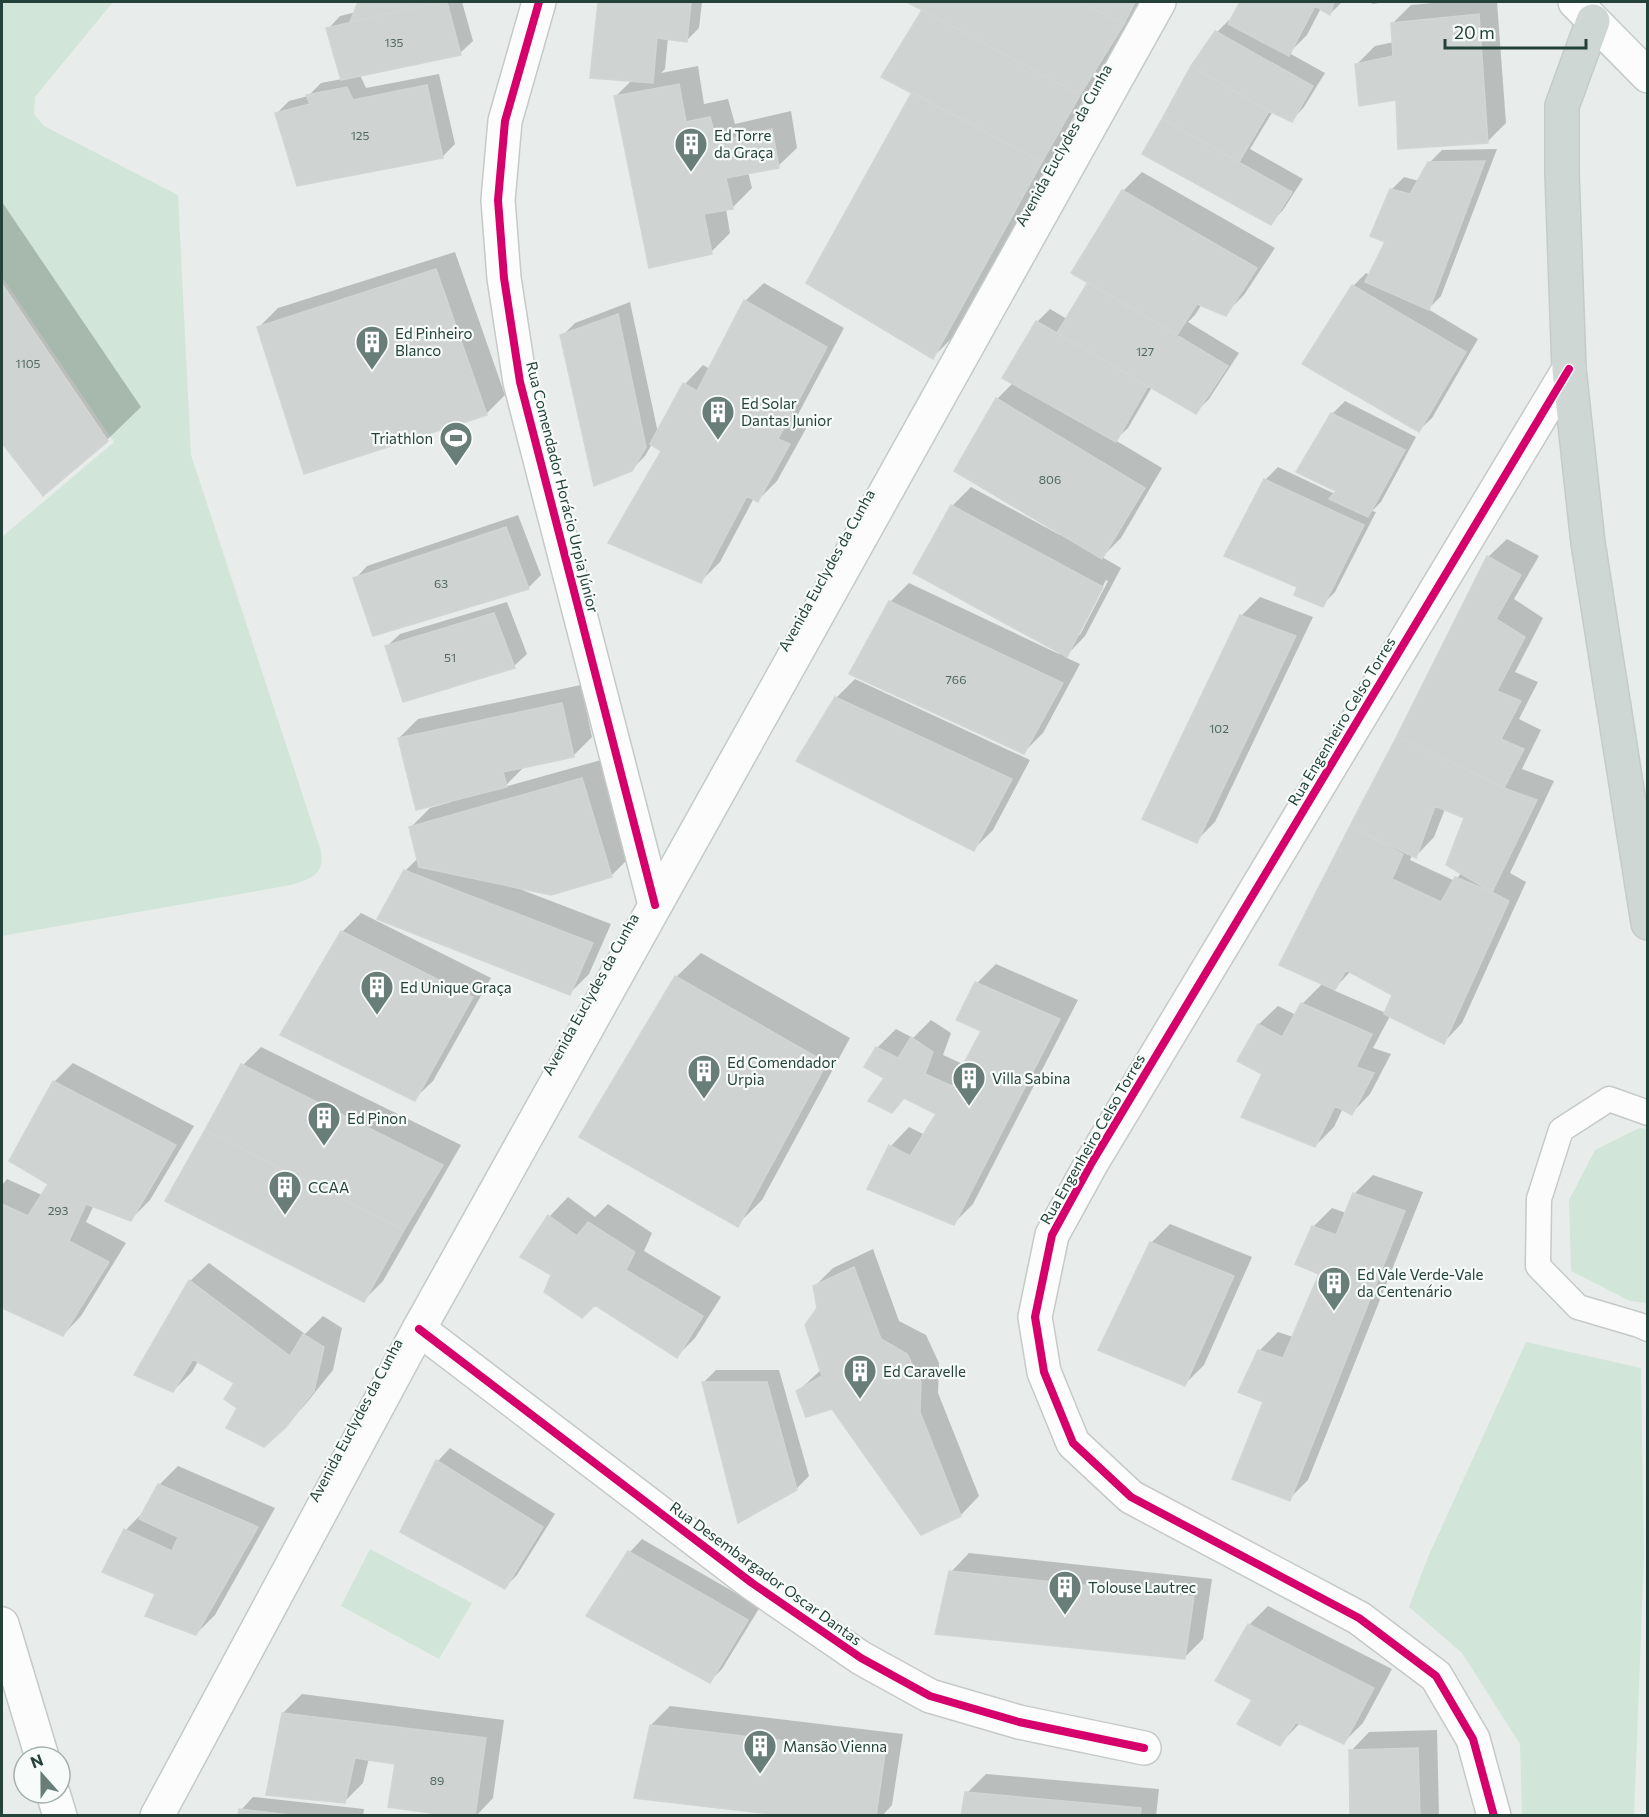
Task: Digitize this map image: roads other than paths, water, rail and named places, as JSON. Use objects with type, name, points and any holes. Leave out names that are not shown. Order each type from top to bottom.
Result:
[{"type":"main road","points":[[1584,11],[1562,106],[1569,369],[1588,543],[1647,923]]},
{"type":"street","name":"Rua Comendador Horácio Urpia Júnior","points":[[539,2],[505,121],[498,200],[504,278],[520,382],[655,905]]},
{"type":"street","name":"Avenida Euclydes da Cunha","points":[[157,1815],[419,1329],[1159,2]]},
{"type":"street","points":[[1584,11],[1647,76]]},
{"type":"street","name":"Rua Engenheiro Celso Torres","points":[[1494,1815],[1473,1739],[1436,1676],[1359,1618],[1131,1497],[1073,1443],[1044,1372],[1035,1317],[1052,1235],[1090,1164],[1569,369]]},
{"type":"street","name":"Rua Desembargador Oscar Dantas","points":[[419,1329],[752,1583],[861,1658],[930,1696],[1019,1722],[1144,1748]]},
{"type":"street","points":[[2,1624],[38,1745]]},
{"type":"lane","points":[[1647,1113],[1609,1099],[1561,1130],[1539,1199],[1538,1266],[1578,1307],[1647,1329]]},
{"type":"place","name":"Ed Torre da Graça","points":[[691,173]]},
{"type":"place","name":"Ed Pinheiro Blanco","points":[[372,371]]},
{"type":"place","name":"Ed Solar Dantas Junior","points":[[718,441]]},
{"type":"place","name":"Triathlon","points":[[456,467]]},
{"type":"place","name":"Ed Unique Graça","points":[[377,1016]]},
{"type":"place","name":"Ed Comendador Urpia","points":[[704,1100]]},
{"type":"place","name":"Villa Sabina","points":[[969,1107]]},
{"type":"place","name":"Ed Pinon","points":[[324,1147]]},
{"type":"place","name":"CCAA","points":[[285,1216]]},
{"type":"place","name":"Ed Vale Verde-Vale da Centenário","points":[[1334,1312]]},
{"type":"place","name":"Ed Caravelle","points":[[860,1400]]},
{"type":"place","name":"Tolouse Lautrec","points":[[1065,1616]]},
{"type":"place","name":"Mansão Vienna","points":[[760,1775]]}]
